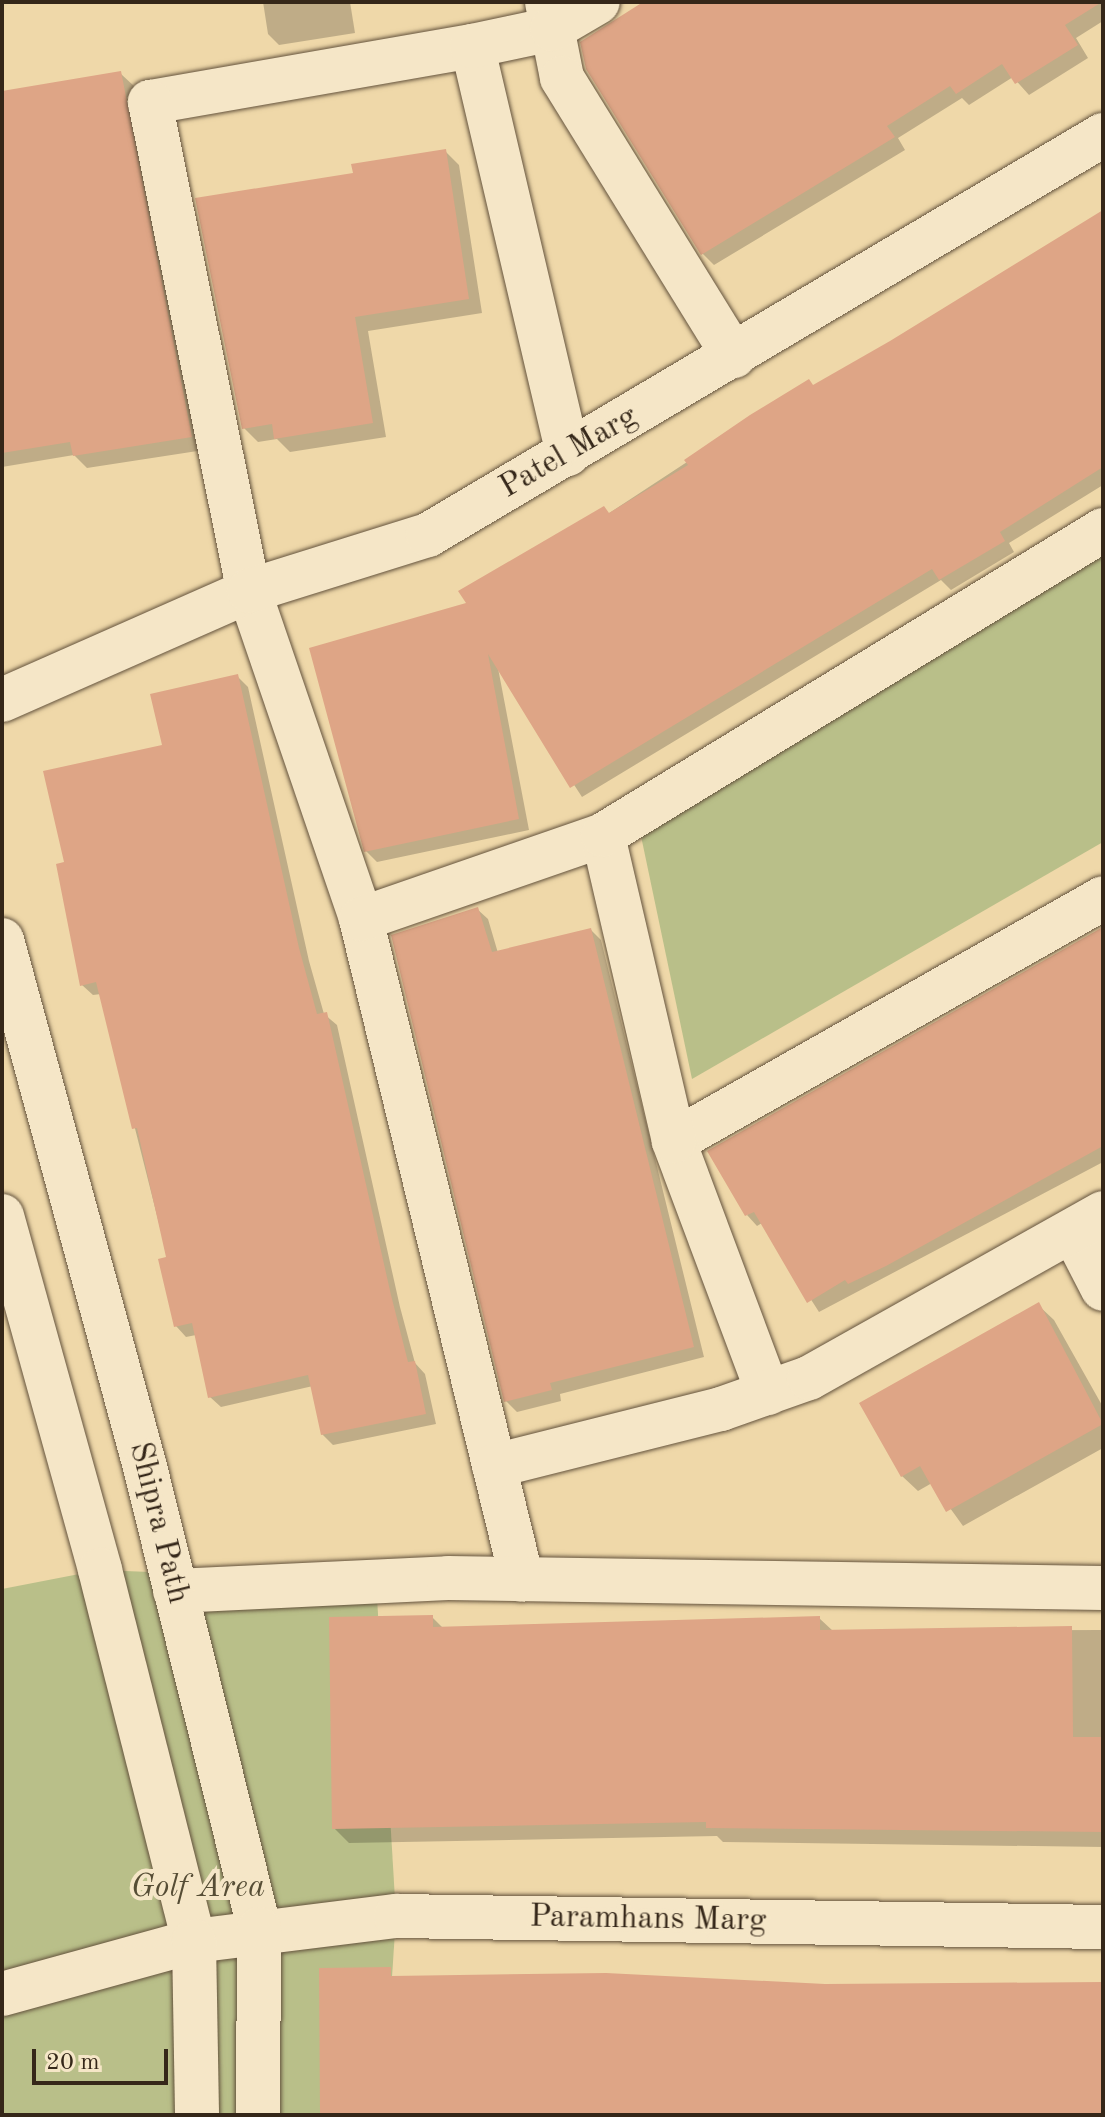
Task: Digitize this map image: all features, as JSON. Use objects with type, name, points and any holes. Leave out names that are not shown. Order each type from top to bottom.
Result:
[{"type":"street","points":[[522,1580],[361,919],[249,591],[150,102],[472,46],[549,15],[598,2]]},
{"type":"street","points":[[549,15],[562,78],[734,356]]},
{"type":"street","points":[[472,46],[568,454]]},
{"type":"street","name":"Patel Marg","points":[[2,700],[249,591],[428,535],[1103,135]]},
{"type":"street","points":[[361,919],[603,835],[1103,530]]},
{"type":"street","points":[[603,835],[674,1141],[768,1393]]},
{"type":"street","points":[[674,1141],[1103,898]]},
{"type":"street","name":"Shipra Path","points":[[2,940],[175,1591],[259,1929],[258,2115]]},
{"type":"street","points":[[494,1466],[768,1393],[809,1378],[1088,1222],[1103,1289]]},
{"type":"street","points":[[5,1240],[194,1941],[197,2115]]},
{"type":"street","points":[[175,1591],[448,1578],[1103,1588]]},
{"type":"street","name":"Paramhans Marg","points":[[2,1994],[194,1941],[259,1929],[396,1916],[1103,1927]]},
{"type":"green space","points":[[1103,553],[1103,842],[692,1079],[641,836]]},
{"type":"green space","name":"Golf Area","points":[[100,1570],[376,1581],[396,1916],[383,2115],[2,2115],[2,1589]]},
{"type":"building","points":[[643,2],[1102,2],[1065,25],[1078,45],[1015,84],[1002,64],[956,94],[950,86],[887,126],[895,137],[701,255],[586,69],[580,42]]},
{"type":"building","points":[[121,71],[192,437],[73,456],[70,442],[2,453],[2,91]]},
{"type":"building","points":[[446,149],[469,299],[355,317],[373,423],[274,439],[272,424],[242,429],[195,198],[353,173],[351,164]]},
{"type":"building","points":[[1103,210],[1103,467],[1000,532],[1005,541],[939,580],[932,569],[570,788],[488,654],[519,819],[364,852],[309,648],[466,603],[458,591],[604,506],[609,513],[688,465],[684,460],[750,415],[809,379],[813,385],[890,341]]},
{"type":"building","points":[[238,674],[299,948],[317,1014],[327,1012],[391,1295],[408,1362],[415,1361],[426,1414],[321,1435],[308,1375],[208,1398],[192,1323],[174,1327],[158,1259],[166,1257],[137,1128],[132,1129],[96,982],[80,986],[56,864],[64,862],[43,771],[162,745],[150,694]]},
{"type":"building","points":[[478,907],[492,952],[591,928],[694,1347],[550,1383],[552,1390],[504,1402],[391,935]]},
{"type":"building","points":[[1103,927],[1103,1146],[886,1266],[848,1284],[845,1280],[807,1303],[754,1212],[745,1216],[707,1151]]},
{"type":"building","points":[[1039,1302],[1103,1424],[946,1512],[920,1466],[901,1477],[859,1403]]},
{"type":"building","points":[[433,1615],[433,1627],[820,1616],[820,1630],[1072,1626],[1073,1737],[1103,1737],[1103,1832],[706,1828],[706,1822],[332,1829],[329,1617]]},
{"type":"building","points":[[391,1967],[391,1976],[606,1973],[825,1984],[1103,1982],[1103,2115],[320,2115],[319,1968]]}]
